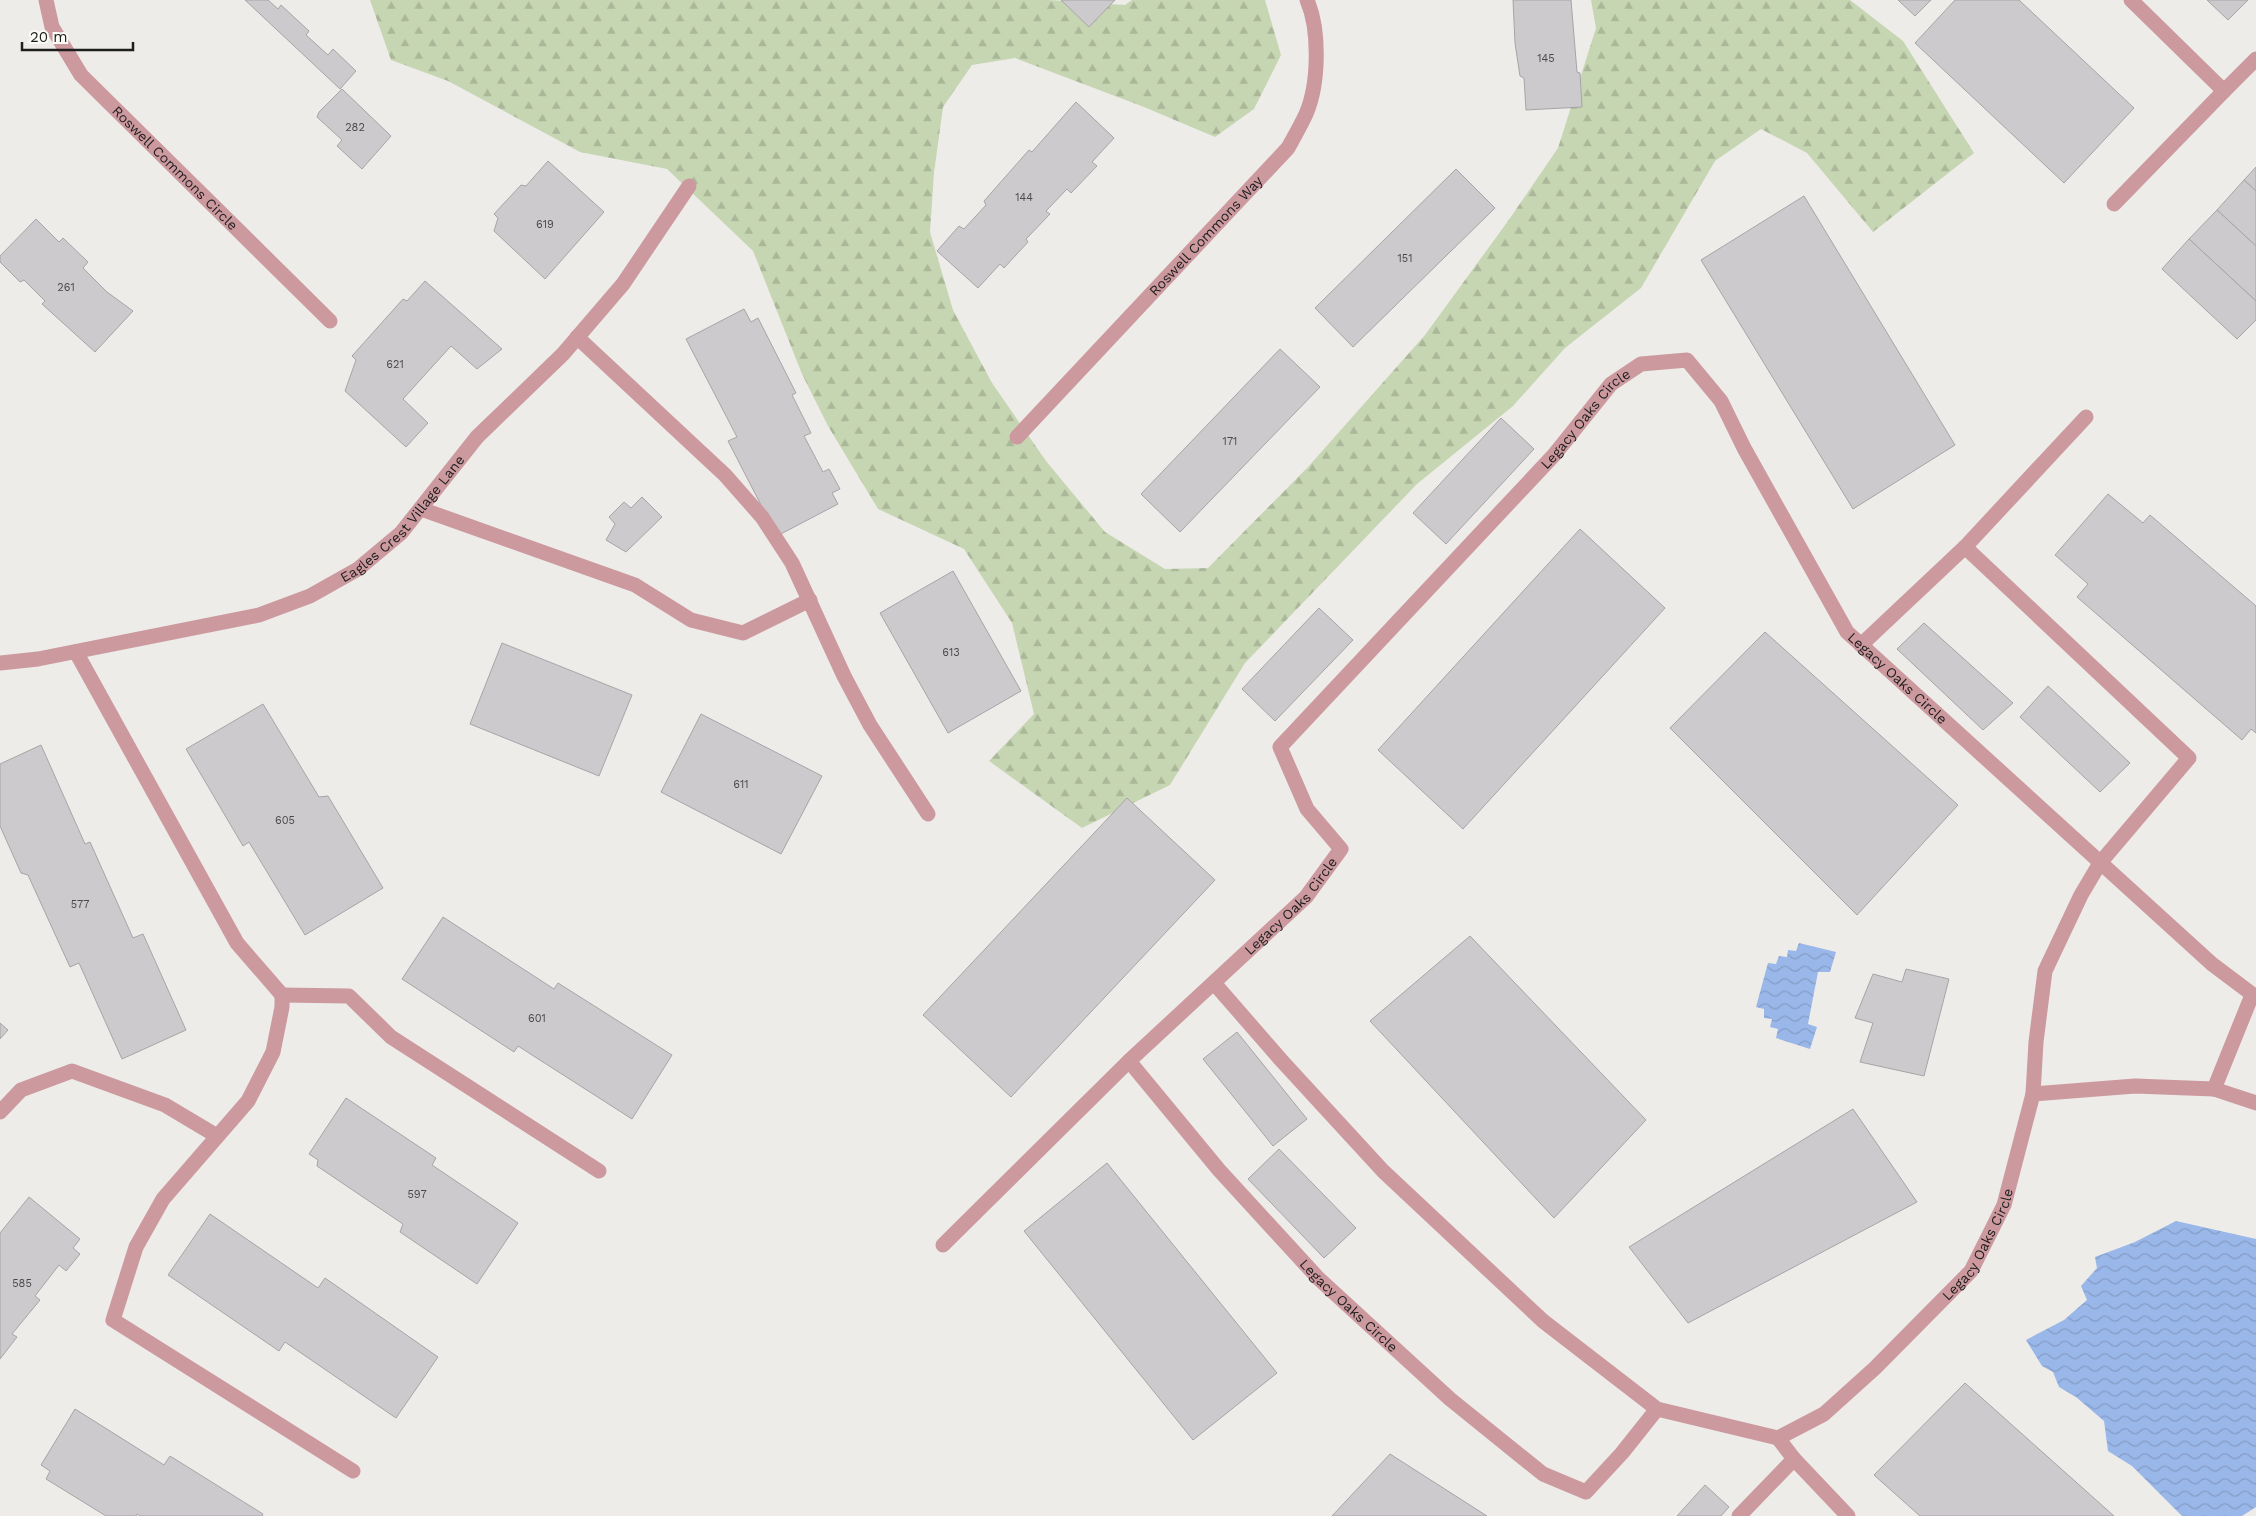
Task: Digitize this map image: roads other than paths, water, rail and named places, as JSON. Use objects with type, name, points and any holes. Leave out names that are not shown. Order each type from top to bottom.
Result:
[{"type":"street","name":"Roswell Commons Circle","points":[[46,0],[52,27],[81,75],[330,321]]},
{"type":"street","name":"Roswell Commons Way","points":[[1017,436],[1288,148],[1306,112],[1315,75],[1316,40],[1307,0]]},
{"type":"street","points":[[2131,0],[2224,91]]},
{"type":"street","points":[[2114,204],[2256,59]]},
{"type":"street","name":"Eagles Crest Village Lane","points":[[0,663],[76,652],[259,615],[310,596],[358,569],[402,533],[477,437],[563,354],[623,284],[689,186]]},
{"type":"street","points":[[577,337],[725,474],[762,517],[792,563],[844,676],[870,725],[928,814]]},
{"type":"street","name":"Legacy Oaks Circle","points":[[1657,1409],[1622,1453],[1586,1492],[1543,1474],[1450,1399],[1318,1278],[1219,1170],[1129,1061],[1306,897],[1341,849],[1308,809],[1280,747],[1554,455],[1611,384],[1641,364],[1687,360],[1721,401],[1744,448],[1847,632],[2212,964],[2254,996]]},
{"type":"street","points":[[1861,644],[1965,547],[2086,418]]},
{"type":"street","points":[[421,509],[636,585],[691,620],[744,633],[810,600]]},
{"type":"street","points":[[1965,547],[2190,758],[2100,863]]},
{"type":"street","points":[[76,652],[237,943],[282,995],[282,1007],[273,1052],[248,1101],[163,1199],[136,1247],[113,1320],[353,1471]]},
{"type":"street","name":"Legacy Oaks Circle","points":[[1778,1438],[1824,1414],[1876,1368],[1971,1271],[2004,1205],[2033,1094],[2036,1042],[2045,971],[2081,895],[2100,863]]},
{"type":"street","points":[[1214,983],[1281,1060],[1383,1171],[1543,1321],[1657,1409],[1778,1438],[1794,1459],[1848,1516]]},
{"type":"street","points":[[282,995],[349,996],[391,1037],[599,1171]]},
{"type":"street","points":[[2214,1090],[2254,996]]},
{"type":"street","points":[[943,1245],[1129,1061]]},
{"type":"street","points":[[0,1112],[21,1090],[72,1071],[165,1105],[217,1136]]},
{"type":"street","points":[[2033,1094],[2135,1086],[2214,1090],[2256,1102]]},
{"type":"street","points":[[1739,1516],[1794,1459]]},
{"type":"water","points":[[1799,943],[1836,952],[1830,972],[1818,972],[1808,1024],[1817,1027],[1810,1049],[1776,1038],[1778,1029],[1770,1027],[1772,1019],[1764,1018],[1764,1009],[1756,1007],[1768,963],[1776,964],[1779,956],[1787,957],[1788,950],[1796,951]]},
{"type":"water","points":[[2176,1221],[2256,1239],[2256,1507],[2242,1516],[2182,1516],[2132,1466],[2108,1451],[2104,1421],[2076,1397],[2059,1387],[2053,1372],[2042,1366],[2026,1340],[2064,1320],[2087,1300],[2081,1286],[2097,1268],[2095,1257],[2135,1242]]}]
